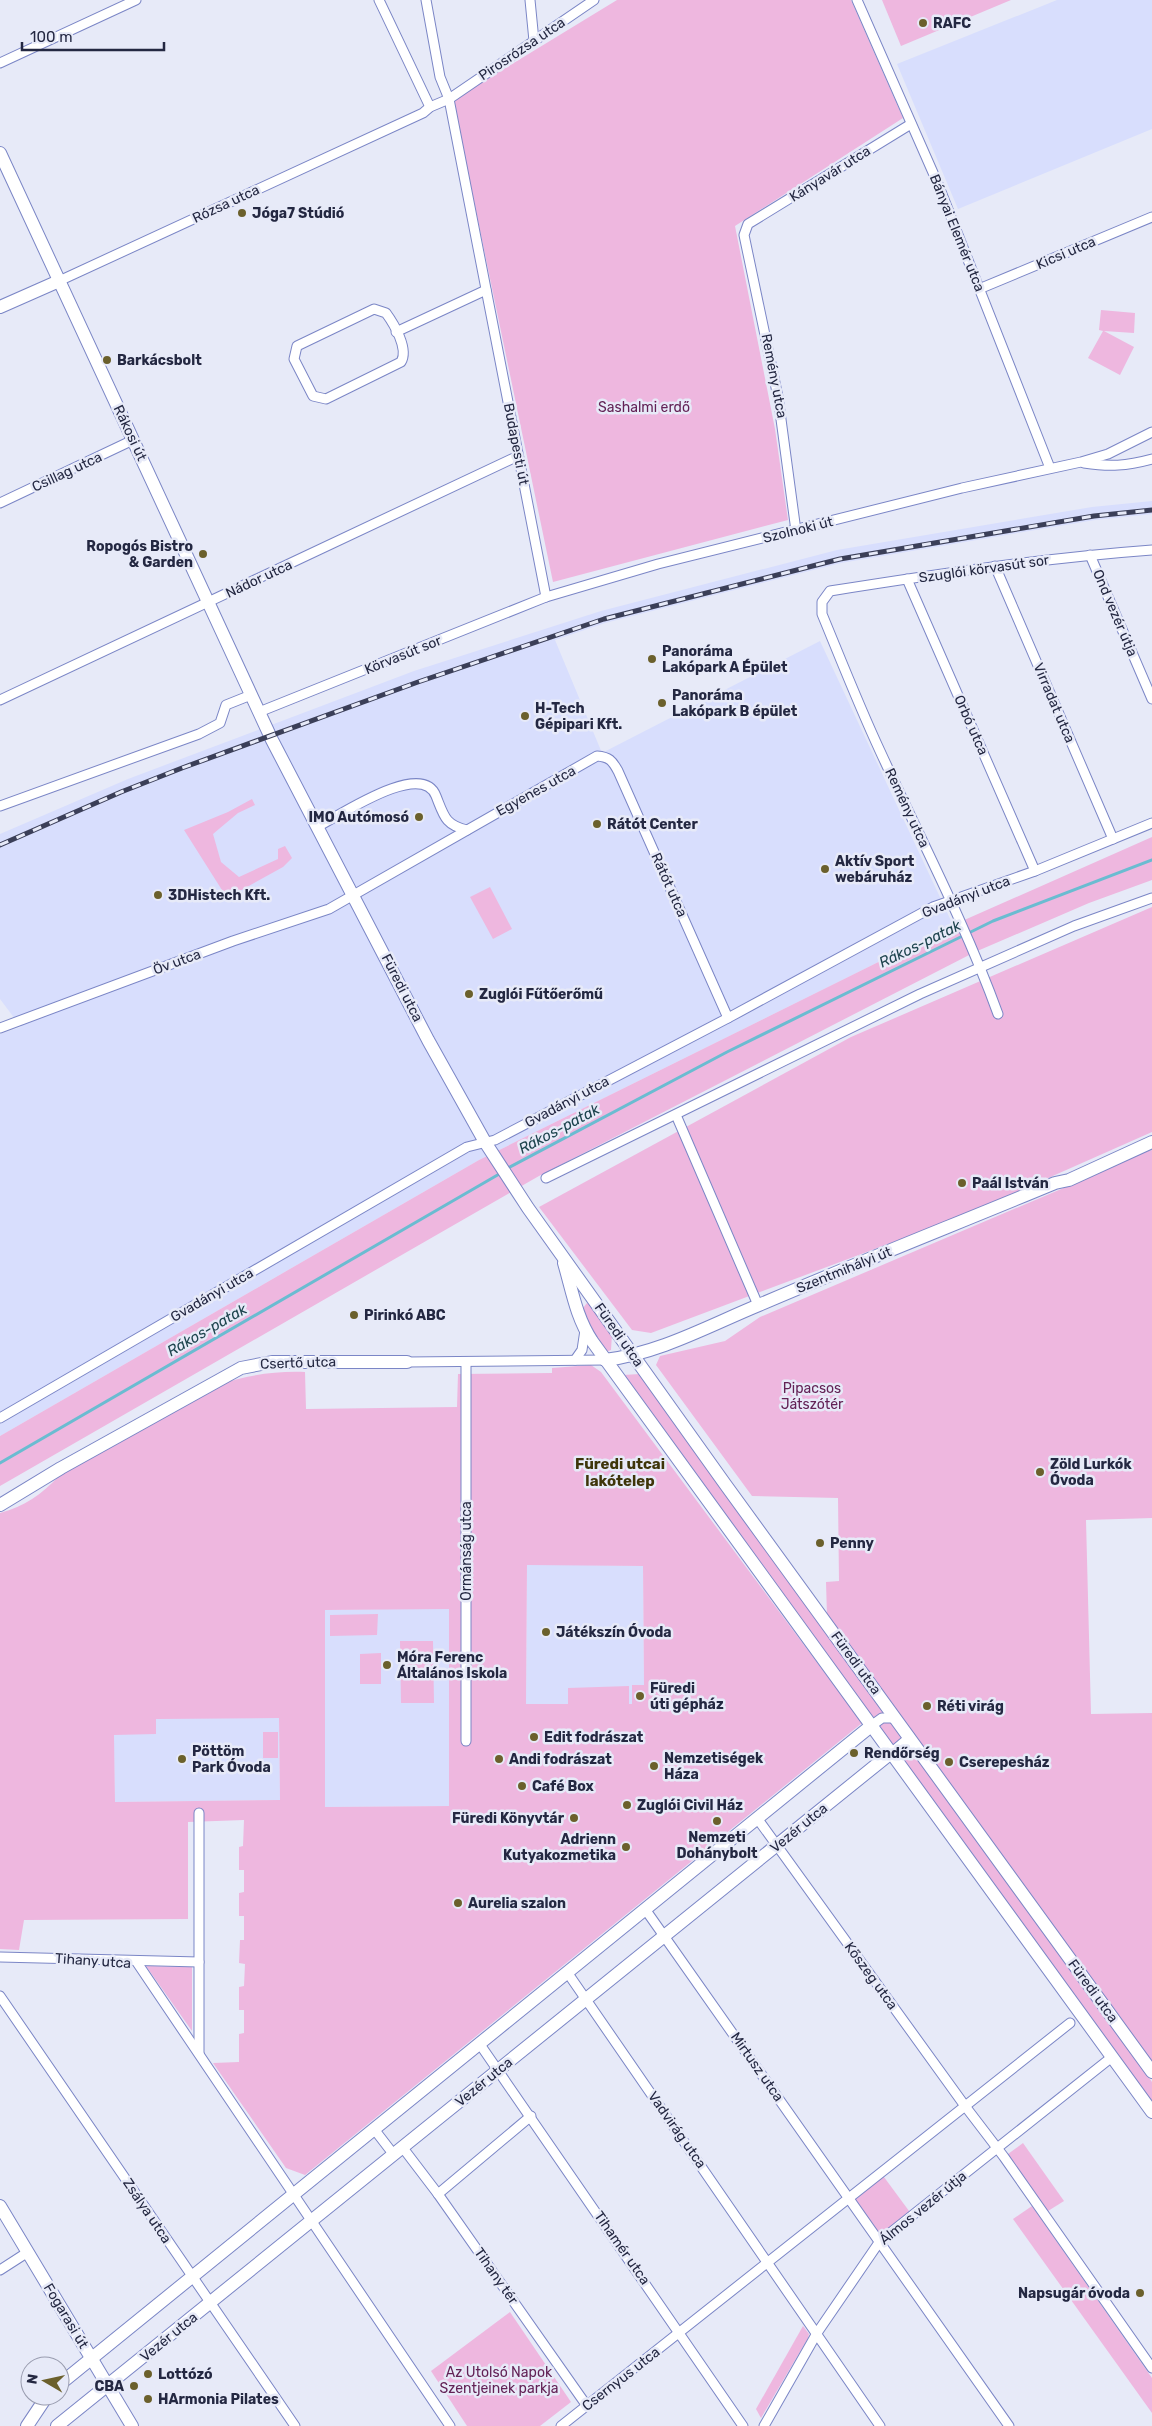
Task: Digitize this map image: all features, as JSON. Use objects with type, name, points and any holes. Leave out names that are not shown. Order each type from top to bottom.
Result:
[{"type":"main road","name":"Rákosi út","points":[[0,153],[259,712]]},
{"type":"main road","name":"Rózsa utca","points":[[0,307],[59,281]]},
{"type":"main road","name":"Füredi utca","points":[[259,712],[317,827],[485,1142],[633,1354],[1152,2072]]},
{"type":"main road","name":"Szentmihályi út","points":[[633,1354],[706,1329],[758,1305],[1054,1183],[1069,1180],[1152,1142]]},
{"type":"main road","name":"Füredi utca","points":[[561,1253],[574,1304],[585,1330],[605,1360],[1152,2112]]},
{"type":"main road","name":"Csertő utca","points":[[605,1360],[633,1354]]},
{"type":"main road","name":"Csertő utca","points":[[0,1505],[69,1464],[241,1368],[272,1362],[407,1362]]},
{"type":"main road","points":[[70,2376],[871,1726]]},
{"type":"main road","name":"Vezér utca","points":[[57,2426],[210,2303],[315,2226],[398,2151],[891,1753]]},
{"type":"main road","name":"Fogarasi út","points":[[0,2206],[132,2426]]},
{"type":"main road","points":[[108,2386],[102,2369],[104,2359],[113,2340]]},
{"type":"main road","points":[[27,2426],[40,2406]]},
{"type":"street","points":[[0,63],[136,0]]},
{"type":"street","points":[[379,0],[430,107]]},
{"type":"street","name":"Budapesti út","points":[[426,0],[440,77],[450,99],[546,597]]},
{"type":"street","points":[[530,0],[534,41]]},
{"type":"street","name":"Pirosrózsa utca","points":[[450,99],[594,0]]},
{"type":"street","name":"Bányai Elemér utca","points":[[857,0],[911,124],[1050,468]]},
{"type":"street","name":"Rózsa utca","points":[[59,281],[450,99]]},
{"type":"street","name":"Kányavár utca","points":[[748,224],[911,124]]},
{"type":"street","name":"Kicsi utca","points":[[979,289],[1152,217]]},
{"type":"street","name":"Remény utca","points":[[748,224],[744,234],[778,396],[796,531]]},
{"type":"street","points":[[396,332],[486,290]]},
{"type":"street","points":[[381,309],[386,313],[396,332],[404,350],[401,362],[326,399],[313,396],[294,359],[294,351],[299,344],[371,310],[381,309]]},
{"type":"street","points":[[1050,468],[1108,454],[1152,432]]},
{"type":"street","name":"Csillag utca","points":[[0,503],[133,440]]},
{"type":"street","name":"Nádor utca","points":[[0,700],[518,456]]},
{"type":"street","points":[[1081,462],[1111,467],[1152,459]]},
{"type":"street","name":"Szolnoki út","points":[[546,597],[658,564],[1050,468]]},
{"type":"street","name":"Szuglói körvasút sor","points":[[822,602],[830,591],[995,566],[1090,554],[1152,550]]},
{"type":"street","name":"Ond vezér útja","points":[[1090,554],[1152,699]]},
{"type":"street","name":"Virradat utca","points":[[995,566],[1113,839]]},
{"type":"street","name":"Orbó utca","points":[[907,579],[1035,871]]},
{"type":"street","name":"Körvasút sor","points":[[259,712],[546,597]]},
{"type":"street","name":"Remény utca","points":[[822,602],[822,614],[879,749],[952,901],[981,967],[998,1014]]},
{"type":"street","points":[[0,806],[199,734],[220,724],[226,705],[251,695]]},
{"type":"street","name":"Egyenes utca","points":[[354,897],[597,756],[606,756]]},
{"type":"street","name":"Rátót utca","points":[[606,756],[613,761],[618,770],[728,1018]]},
{"type":"street","points":[[317,827],[391,788],[405,783],[416,782],[427,785],[435,792],[446,820],[453,827],[467,830]]},
{"type":"street","name":"Gvadányi utca","points":[[0,1418],[467,1147],[501,1137],[728,1018],[933,907],[1035,871],[1152,823]]},
{"type":"street","name":"Öv utca","points":[[0,1028],[232,942],[329,909],[354,897]]},
{"type":"street","points":[[546,1178],[676,1116],[911,998],[1074,926],[1152,898]]},
{"type":"street","points":[[676,1116],[758,1305]]},
{"type":"street","name":"Füredi utca","points":[[575,1360],[582,1350],[585,1330]]},
{"type":"street","name":"Csertő utca","points":[[407,1362],[605,1360]]},
{"type":"street","name":"Ormánság utca","points":[[466,1362],[466,1741]]},
{"type":"street","points":[[871,1726],[882,1718],[895,1718]]},
{"type":"street","name":"Vezér utca","points":[[891,1753],[910,1737]]},
{"type":"street","points":[[199,1813],[199,2053]]},
{"type":"street","name":"Kőszeg utca","points":[[757,1818],[997,2149]]},
{"type":"street","name":"Mirtusz utca","points":[[645,1909],[880,2241]]},
{"type":"street","name":"Tihany utca","points":[[0,1957],[136,1961],[315,2226]]},
{"type":"street","points":[[136,1961],[199,1962]]},
{"type":"street","name":"Vadvirág utca","points":[[568,1972],[817,2333]]},
{"type":"street","name":"Zsálya utca","points":[[0,1996],[295,2426]]},
{"type":"street","points":[[680,2333],[1070,2023]]},
{"type":"street","name":"Tihamér utca","points":[[479,2044],[531,2116],[743,2426]]},
{"type":"street","name":"Álmos vezér útja","points":[[764,2426],[817,2333],[880,2241],[1112,2056]]},
{"type":"street","points":[[438,2194],[531,2116]]},
{"type":"street","name":"Tihany tér","points":[[374,2129],[398,2151],[438,2194],[587,2406]]},
{"type":"street","points":[[997,2149],[1152,2368]]},
{"type":"street","points":[[315,2226],[450,2426]]},
{"type":"street","points":[[880,2241],[1009,2426]]},
{"type":"street","points":[[0,2270],[28,2252]]},
{"type":"street","name":"Csernyus utca","points":[[561,2426],[680,2333]]},
{"type":"street","points":[[817,2333],[880,2426]]},
{"type":"shaded area","points":[[1057,0],[1152,0],[1152,129],[958,209],[897,64]]},
{"type":"shaded area","points":[[1152,501],[1152,514],[1095,520],[841,563],[605,623],[555,640],[602,753],[820,641],[953,925],[479,1160],[0,1436],[0,1034],[21,1027],[0,999],[0,834],[128,779],[414,671],[601,611],[837,550],[1092,507]]},
{"type":"shaded area","points":[[527,1564],[643,1566],[644,1685],[632,1704],[526,1704]]},
{"type":"shaded area","name":"Móra Ferenc Általános Iskola","points":[[449,1608],[449,1806],[325,1807],[325,1610]]},
{"type":"shaded area","points":[[279,1695],[280,1800],[115,1802],[113,1697]]},
{"type":"green space","name":"Sashalmi erdő","points":[[617,0],[851,0],[903,118],[735,226],[775,429],[788,520],[553,582],[453,100]]},
{"type":"green space","name":"RAFC","points":[[882,0],[1011,0],[901,46]]},
{"type":"green space","points":[[1101,310],[1135,313],[1134,333],[1104,331],[1134,347],[1120,375],[1088,358],[1103,331],[1099,330]]},
{"type":"green space","points":[[252,799],[255,805],[238,813],[213,834],[221,862],[239,877],[278,859],[278,849],[285,846],[292,858],[283,867],[227,898],[184,830],[228,812]]},
{"type":"green space","points":[[1152,837],[1152,880],[1089,903],[975,952],[539,1176],[0,1486],[0,1436],[479,1160],[953,925]]},
{"type":"green space","points":[[490,887],[512,929],[493,939],[470,897]]},
{"type":"green space","points":[[1152,907],[1152,1132],[960,1217],[651,1333],[632,1330],[539,1207],[851,1037]]},
{"type":"green space","name":"Pipacsos Játszótér","points":[[1152,1150],[1152,1518],[1086,1520],[1091,1714],[1152,1713],[1152,2067],[827,1616],[826,1582],[839,1581],[838,1498],[752,1496],[656,1365],[660,1356],[725,1341],[760,1317],[1113,1167],[1114,1160]]},
{"type":"green space","points":[[587,1303],[591,1305],[612,1334],[611,1350],[606,1352],[586,1322],[583,1308]]},
{"type":"green space","points":[[591,1365],[601,1372],[862,1723],[305,2175],[286,2168],[213,2063],[239,2062],[239,2034],[244,2033],[244,2010],[239,2010],[239,1987],[244,1986],[245,1964],[239,1963],[240,1940],[244,1940],[244,1916],[239,1916],[239,1893],[244,1892],[244,1870],[239,1870],[239,1847],[243,1846],[244,1820],[188,1822],[188,1919],[24,1920],[19,1950],[0,1949],[0,1513],[32,1499],[59,1476],[218,1385],[239,1379],[261,1374],[305,1372],[306,1409],[457,1407],[458,1374],[552,1373],[552,1368]],"holes":[[[527,1565],[643,1566],[644,1685],[632,1685],[632,1704],[629,1704],[629,1686],[568,1688],[568,1704],[526,1704]],[[449,1609],[449,1806],[325,1807],[325,1610]],[[279,1718],[280,1800],[115,1802],[114,1735],[156,1734],[156,1719]]]},
{"type":"green space","points":[[640,1374],[1152,2082],[1152,2107],[623,1375]]},
{"type":"green space","points":[[378,1614],[377,1635],[330,1636],[330,1615]]},
{"type":"green space","points":[[400,1641],[433,1641],[434,1703],[401,1703]]},
{"type":"green space","points":[[381,1653],[381,1684],[360,1684],[360,1654]]},
{"type":"green space","points":[[263,1732],[278,1732],[278,1758],[263,1758]]},
{"type":"green space","points":[[146,1966],[192,1967],[192,2031]]},
{"type":"green space","points":[[1023,2143],[1064,2201],[1048,2211],[1008,2154]]},
{"type":"green space","points":[[881,2173],[912,2215],[880,2241],[849,2198]]},
{"type":"green space","points":[[1032,2206],[1152,2378],[1152,2413],[1013,2219]]},
{"type":"green space","name":"Az Utolsó Napok Szentjeinek parkja","points":[[510,2312],[571,2402],[540,2426],[467,2426],[431,2371]]},
{"type":"green space","points":[[803,2326],[809,2334],[808,2338],[761,2418],[756,2409]]},
{"type":"waterway","name":"Rákos-patak","points":[[506,1169],[727,1052],[993,921],[1152,860]]},
{"type":"waterway","name":"Rákos-patak","points":[[0,1463],[501,1173]]},
{"type":"railway","points":[[0,845],[121,792],[182,768],[418,682],[604,619],[840,559],[1094,516],[1152,510]]},
{"type":"place","name":"RAFC","points":[[923,23]]},
{"type":"place","name":"Jóga7 Stúdió","points":[[242,213]]},
{"type":"place","name":"Barkácsbolt","points":[[107,360]]},
{"type":"place","name":"Ropogós Bistro & Garden","points":[[203,554]]},
{"type":"place","name":"Panoráma Lakópark A Épület","points":[[652,659]]},
{"type":"place","name":"Panoráma Lakópark B épület","points":[[662,703]]},
{"type":"place","name":"H-Tech Gépipari Kft.","points":[[525,716]]},
{"type":"place","name":"IMO Autómosó","points":[[419,817]]},
{"type":"place","name":"Rátót Center","points":[[597,824]]},
{"type":"place","name":"Aktív Sport webáruház","points":[[825,869]]},
{"type":"place","name":"3DHistech Kft.","points":[[158,895]]},
{"type":"place","name":"Zuglói Fűtőerőmű","points":[[469,994]]},
{"type":"place","name":"Paál István","points":[[962,1183]]},
{"type":"place","name":"Pirinkó ABC","points":[[354,1315]]},
{"type":"place","name":"Zöld Lurkók Óvoda","points":[[1040,1472]]},
{"type":"place","name":"Penny","points":[[820,1543]]},
{"type":"place","name":"Játékszín Óvoda","points":[[546,1632]]},
{"type":"place","name":"Móra Ferenc Általános Iskola","points":[[387,1665]]},
{"type":"place","name":"Füredi úti gépház","points":[[640,1696]]},
{"type":"place","name":"Réti virág","points":[[927,1706]]},
{"type":"place","name":"Edit fodrászat","points":[[534,1737]]},
{"type":"place","name":"Rendőrség","points":[[854,1753]]},
{"type":"place","name":"Pöttöm Park Óvoda","points":[[182,1759]]},
{"type":"place","name":"Andi fodrászat","points":[[499,1759]]},
{"type":"place","name":"Cserepesház","points":[[949,1762]]},
{"type":"place","name":"Nemzetiségek Háza","points":[[654,1766]]},
{"type":"place","name":"Café Box","points":[[522,1786]]},
{"type":"place","name":"Zuglói Civil Ház","points":[[627,1805]]},
{"type":"place","name":"Füredi Könyvtár","points":[[574,1818]]},
{"type":"place","name":"Nemzeti Dohánybolt","points":[[717,1821]]},
{"type":"place","name":"Adrienn Kutyakozmetika","points":[[626,1847]]},
{"type":"place","name":"Aurelia szalon","points":[[458,1903]]},
{"type":"place","name":"Napsugár óvoda","points":[[1140,2293]]},
{"type":"place","name":"Lottózó","points":[[148,2374]]},
{"type":"place","name":"CBA","points":[[134,2386]]},
{"type":"place","name":"HArmonia Pilates","points":[[148,2399]]},
{"type":"district","name":"Füredi utcai lakótelep","points":[[620,1472]]}]
